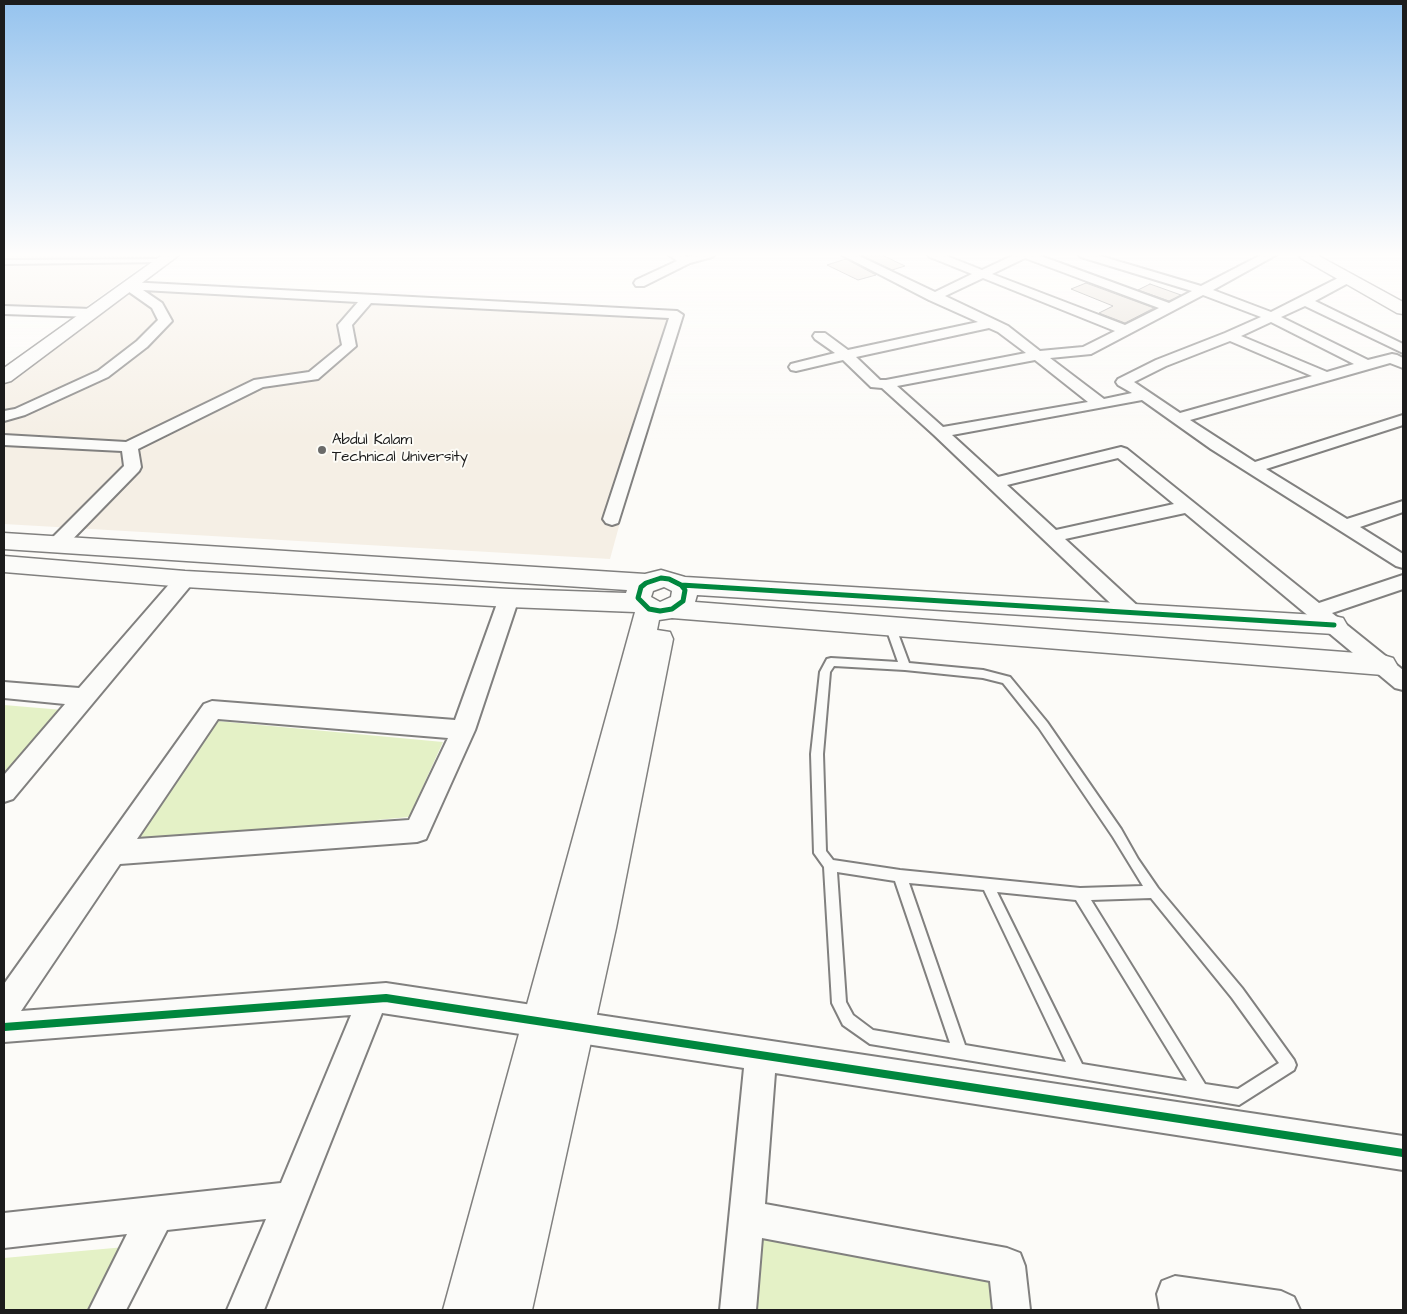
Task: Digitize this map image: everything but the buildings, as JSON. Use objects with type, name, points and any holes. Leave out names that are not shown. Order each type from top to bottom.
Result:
[{"type":"street","points":[[4,378],[88,316]]},
{"type":"street","points":[[4,416],[20,412],[103,374],[142,344],[165,321],[163,316]]},
{"type":"street","points":[[4,440],[129,447],[259,383],[313,376],[350,346],[345,325],[352,316]]},
{"type":"street","points":[[612,520],[678,316]]},
{"type":"street","points":[[977,316],[992,323],[1039,355],[1101,404]]},
{"type":"street","points":[[1090,316],[1125,330]]},
{"type":"street","points":[[820,336],[846,355],[876,384],[886,384],[1039,355],[1086,351],[1151,316]]},
{"type":"street","points":[[1331,316],[1400,356]]},
{"type":"street","points":[[1368,365],[1270,317],[1230,336],[1172,360],[1160,363],[1122,382],[1403,562]]},
{"type":"street","points":[[796,367],[992,323]]},
{"type":"street","points":[[1230,336],[1325,376]]},
{"type":"street","points":[[1178,418],[1400,356]]},
{"type":"street","points":[[886,384],[940,432],[1134,614]]},
{"type":"street","points":[[940,432],[1145,395]]},
{"type":"street","points":[[1254,468],[1403,420]]},
{"type":"street","points":[[56,545],[133,467],[129,447]]},
{"type":"street","points":[[994,483],[1121,452],[1403,682]]},
{"type":"street","points":[[1346,526],[1403,506]]},
{"type":"street","points":[[1052,537],[1187,507]]},
{"type":"street","points":[[4,541],[659,600],[891,628],[1383,665]]},
{"type":"street","points":[[4,564],[185,579],[509,598],[659,600],[1325,618],[1403,582]]},
{"type":"street","points":[[4,792],[185,579]]},
{"type":"street","points":[[112,853],[417,831],[463,730],[509,598]]},
{"type":"street","points":[[467,1310],[559,1025],[600,918],[659,600]]},
{"type":"street","points":[[4,690],[85,697]]},
{"type":"street","points":[[4,1009],[212,710],[463,730]]},
{"type":"street","points":[[4,1027],[386,998],[1403,1152]]},
{"type":"street","points":[[246,1310],[373,999]]},
{"type":"street","points":[[508,1310],[559,1025]]},
{"type":"street","points":[[738,1310],[761,1056]]},
{"type":"street","points":[[4,1230],[291,1199]]},
{"type":"street","points":[[107,1310],[156,1214]]},
{"type":"street","points":[[746,1218],[1007,1266],[1011,1310]]},
{"type":"street","points":[[1178,1310],[1175,1294],[1281,1310]]},
{"type":"lane","points":[[891,628],[905,666]]},
{"type":"lane","points":[[831,662],[905,666],[983,674],[1006,680],[1042,725],[1117,833],[1134,863],[1154,892],[1237,992],[1289,1065],[1239,1097],[870,1037],[848,1020],[839,1003],[830,865],[820,853],[818,754],[825,672],[831,662]]},
{"type":"lane","points":[[830,865],[900,876],[1080,894],[1154,892]]},
{"type":"lane","points":[[900,876],[960,1052]]},
{"type":"lane","points":[[987,884],[1078,1071]]},
{"type":"lane","points":[[1080,894],[1201,1091]]},
{"type":"shaded area","name":"Abdul Kalam Technical University","points":[[87,316],[677,316],[610,559],[4,524],[4,376]]},
{"type":"green space","points":[[4,705],[63,710],[4,780]]},
{"type":"green space","points":[[217,721],[443,742],[409,817],[136,842]]},
{"type":"green space","points":[[758,1237],[990,1277],[993,1310],[753,1310]]},
{"type":"green space","points":[[125,1247],[93,1310],[4,1310],[4,1258]]},
{"type":"cycle path","points":[[681,585],[685,590],[683,601],[672,609],[660,611],[649,609],[638,598],[641,587],[646,583],[661,578],[669,579],[681,585],[1334,625]]},
{"type":"cycle path","points":[[4,1027],[386,998],[1403,1153]]},
{"type":"place","name":"Abdul Kalam Technical University","points":[[322,450]]}]
